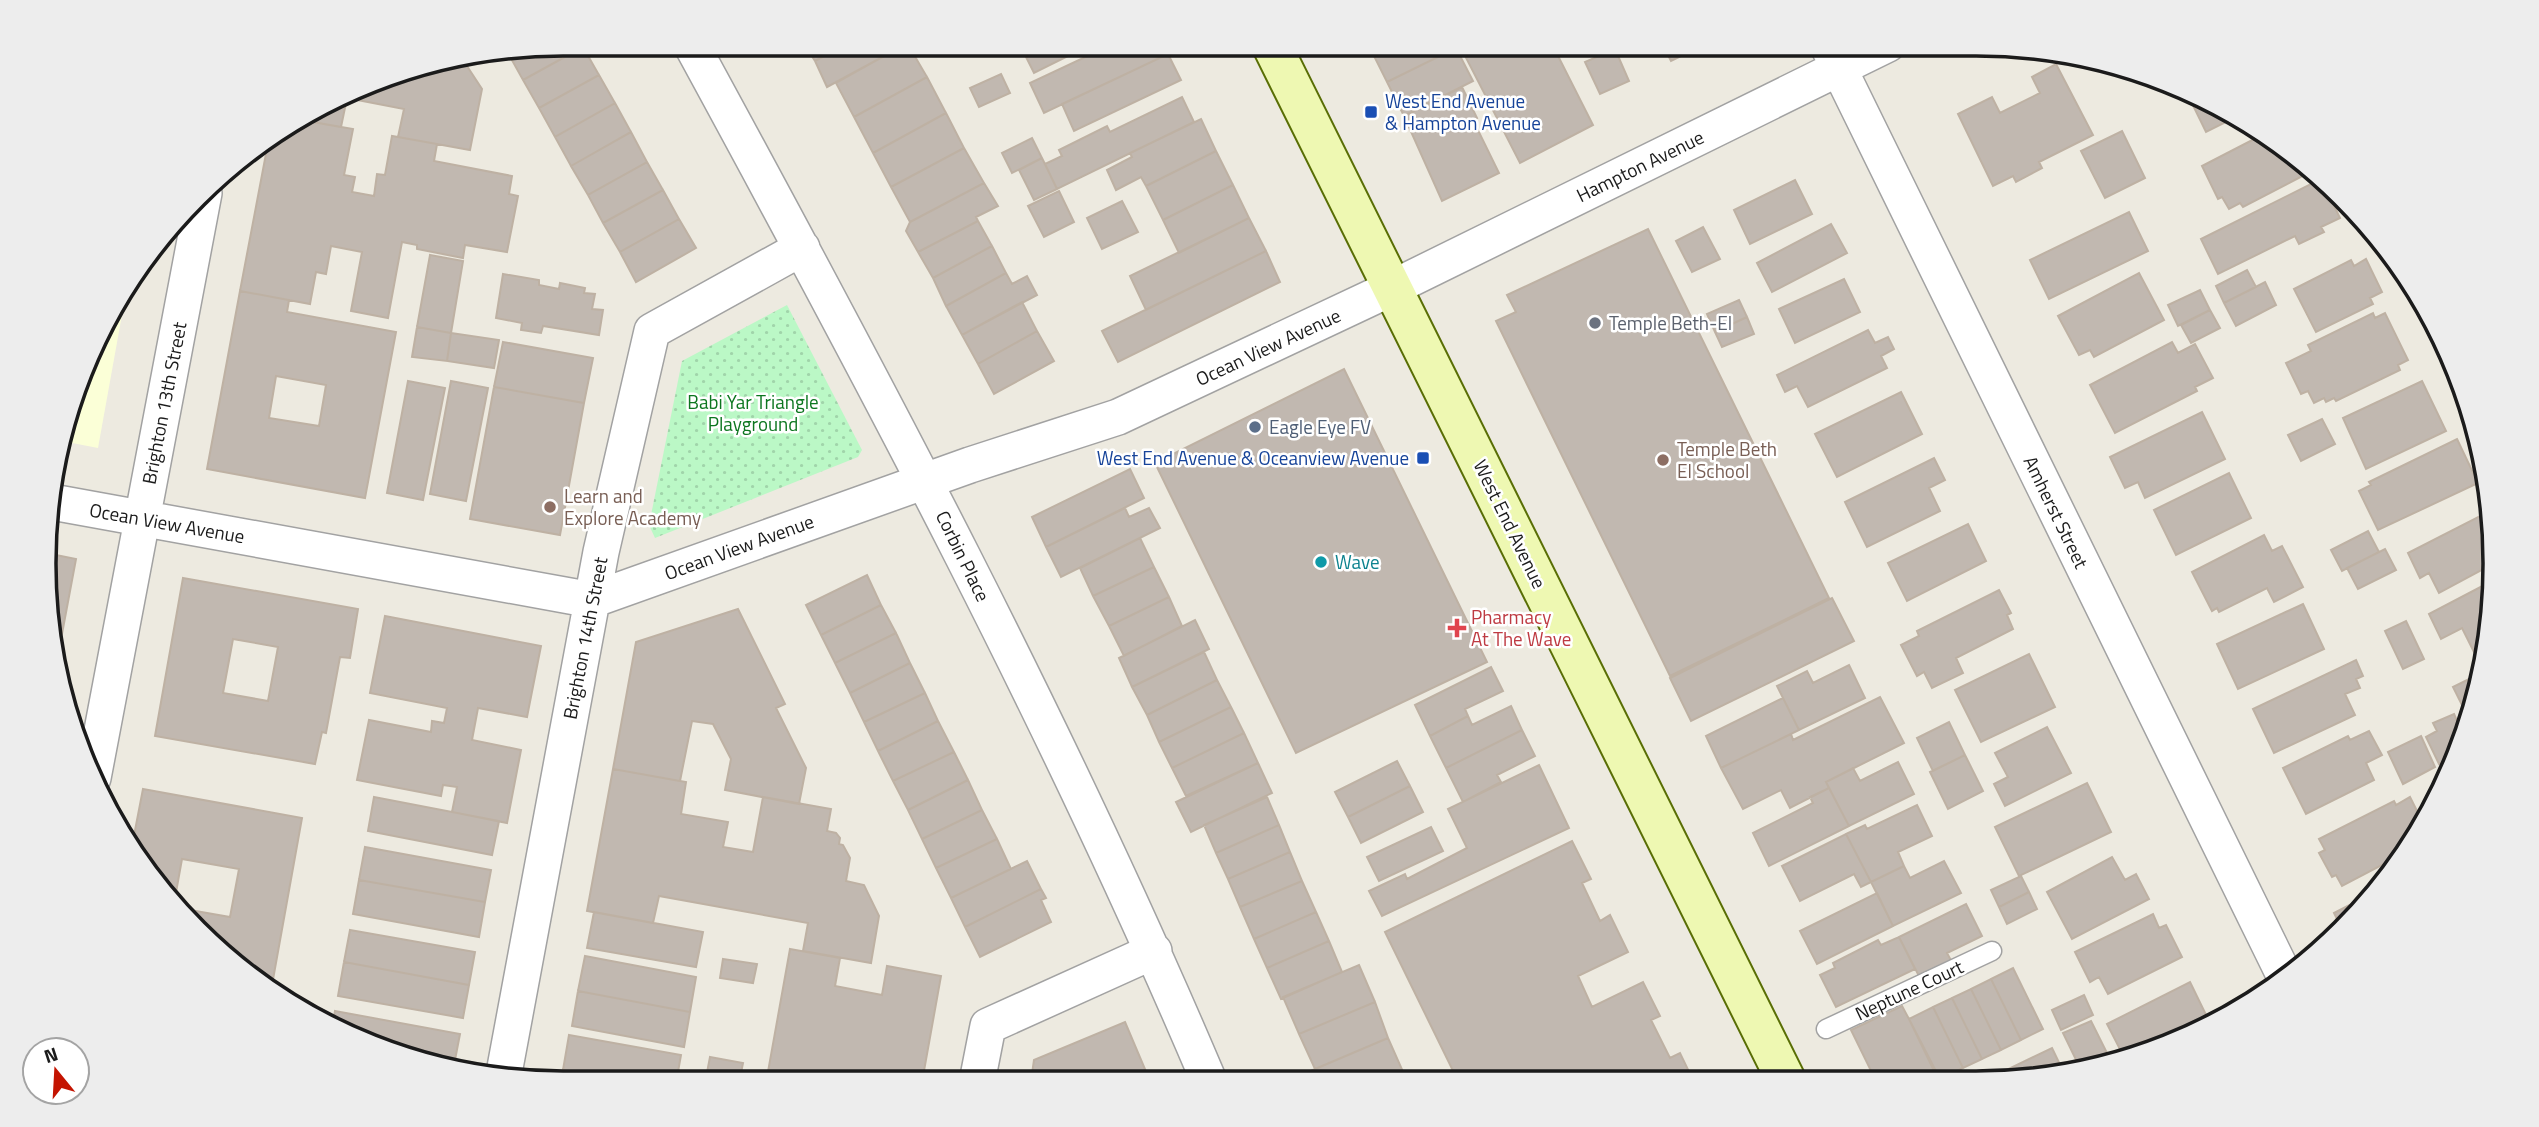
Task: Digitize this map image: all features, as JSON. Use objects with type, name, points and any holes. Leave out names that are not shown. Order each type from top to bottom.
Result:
[{"type":"main road","name":"West End Avenue","points":[[1277,56],[1782,1071]]},
{"type":"street","name":"Corbin Place","points":[[698,56],[926,481],[1154,951],[1205,1071]]},
{"type":"street","name":"Hampton Avenue","points":[[1392,288],[1833,56]]},
{"type":"street","name":"Amherst Street","points":[[1833,56],[2281,968]]},
{"type":"street","name":"Brighton 13th Street","points":[[96,761],[201,209]]},
{"type":"street","name":"Brighton 14th Street","points":[[505,1068],[592,600],[652,331],[802,248]]},
{"type":"street","name":"Ocean View Avenue","points":[[59,503],[592,600],[926,481],[1118,417],[1392,288]]},
{"type":"street","points":[[979,1071],[988,1026],[1154,951]]},
{"type":"lane","name":"Neptune Court","points":[[1826,1029],[1992,951]]},
{"type":"shaded area","points":[[122,313],[98,448],[71,443],[95,369]]},
{"type":"green space","name":"Babi Yar Triangle Playground","points":[[787,305],[862,450],[858,457],[655,538],[649,525],[682,361]]},
{"type":"building","points":[[567,56],[523,80],[511,59]]},
{"type":"building","points":[[567,56],[588,56],[599,75],[539,108],[523,80]]},
{"type":"building","points":[[812,56],[824,56],[815,61]]},
{"type":"building","points":[[824,56],[884,56],[827,87],[815,61]]},
{"type":"building","points":[[884,56],[915,56],[927,77],[854,117],[836,83]]},
{"type":"building","points":[[1026,56],[1068,56],[1034,73]]},
{"type":"building","points":[[1087,56],[1164,56],[1044,113],[1030,83]]},
{"type":"building","points":[[1164,56],[1169,56],[1181,80],[1074,131],[1062,104]]},
{"type":"building","points":[[1374,56],[1440,56],[1387,82]]},
{"type":"building","points":[[1440,56],[1460,56],[1473,81],[1404,116],[1387,82]]},
{"type":"building","points":[[1465,56],[1558,56],[1593,125],[1520,163]]},
{"type":"building","points":[[1599,56],[1618,56],[1629,81],[1600,94],[1585,62]]},
{"type":"building","points":[[1668,56],[1681,56],[1671,61]]},
{"type":"building","points":[[2056,64],[2093,135],[2039,162],[2042,168],[2016,182],[2013,176],[1993,186],[1958,114],[1992,97],[2000,113],[2040,93],[2032,77]]},
{"type":"building","points":[[467,66],[482,89],[470,150],[398,137],[404,109],[357,100],[400,83]]},
{"type":"building","points":[[1001,74],[1010,93],[979,107],[970,88]]},
{"type":"building","points":[[599,75],[615,103],[555,137],[539,108]]},
{"type":"building","points":[[927,77],[946,113],[873,153],[854,117]]},
{"type":"building","points":[[1462,87],[1477,118],[1473,120],[1499,173],[1442,201],[1404,116]]},
{"type":"building","points":[[1182,97],[1194,122],[1057,189],[1045,164],[1062,156],[1059,150],[1107,126],[1110,132]]},
{"type":"building","points":[[615,103],[631,132],[571,166],[555,137]]},
{"type":"building","points":[[346,105],[341,127],[313,122]]},
{"type":"building","points":[[2193,105],[2226,122],[2206,132]]},
{"type":"building","points":[[946,113],[964,148],[891,187],[873,153]]},
{"type":"building","points":[[1201,119],[1216,151],[1146,186],[1141,177],[1116,190],[1107,170],[1132,157],[1130,153]]},
{"type":"building","points":[[313,122],[353,129],[344,175],[355,177],[352,192],[374,196],[377,174],[385,175],[392,136],[437,144],[434,161],[512,176],[509,194],[518,196],[507,252],[465,245],[463,258],[417,249],[417,245],[402,242],[388,318],[351,311],[362,252],[331,246],[326,274],[316,272],[310,304],[240,291],[266,153]]},
{"type":"building","points":[[2122,131],[2145,178],[2105,198],[2081,151]]},
{"type":"building","points":[[631,132],[647,162],[588,195],[571,166]]},
{"type":"building","points":[[1032,138],[1042,158],[1012,173],[1002,153]]},
{"type":"building","points":[[2253,140],[2303,176],[2243,207],[2240,203],[2229,209],[2222,197],[2218,199],[2202,166]]},
{"type":"building","points":[[964,148],[984,183],[910,222],[891,187]]},
{"type":"building","points":[[1216,151],[1233,185],[1163,220],[1146,186]]},
{"type":"building","points":[[1042,158],[1057,189],[1034,200],[1019,170]]},
{"type":"building","points":[[647,162],[663,190],[603,223],[588,195]]},
{"type":"building","points":[[1795,180],[1812,214],[1750,244],[1734,210]]},
{"type":"building","points":[[984,183],[998,206],[976,217],[978,221],[918,252],[906,231],[910,222]]},
{"type":"building","points":[[2312,184],[2333,205],[2340,218],[2321,227],[2324,232],[2299,244],[2295,236],[2218,274],[2201,239]]},
{"type":"building","points":[[1233,185],[1249,218],[1179,253],[1163,220]]},
{"type":"building","points":[[663,190],[679,219],[620,252],[603,223]]},
{"type":"building","points":[[1059,191],[1074,222],[1044,237],[1028,206]]},
{"type":"building","points":[[1122,201],[1138,232],[1102,249],[1087,218]]},
{"type":"building","points":[[2129,212],[2148,251],[2049,299],[2030,260]]},
{"type":"building","points":[[1249,218],[1266,251],[1146,310],[1130,276]]},
{"type":"building","points":[[679,219],[696,248],[636,282],[620,252]]},
{"type":"building","points":[[978,221],[992,246],[933,278],[918,252]]},
{"type":"building","points":[[1831,224],[1847,253],[1772,292],[1757,263]]},
{"type":"building","points":[[1703,227],[1720,259],[1692,272],[1676,241]]},
{"type":"building","name":"Temple Beth El School","points":[[1648,229],[1829,598],[1670,676],[1496,321],[1516,312],[1507,295]]},
{"type":"building","points":[[992,246],[1006,273],[946,306],[933,278]]},
{"type":"building","points":[[1266,251],[1280,282],[1118,362],[1102,331]]},
{"type":"building","points":[[430,255],[463,261],[451,333],[417,327]]},
{"type":"building","points":[[2366,259],[2382,292],[2370,298],[2373,304],[2316,332],[2294,289],[2351,260],[2354,266]]},
{"type":"building","points":[[2247,270],[2256,287],[2224,303],[2216,286]]},
{"type":"building","points":[[1006,273],[1012,284],[1027,276],[1037,295],[962,335],[946,306]]},
{"type":"building","points":[[2139,273],[2164,320],[2094,357],[2090,350],[2079,355],[2058,316]]},
{"type":"building","points":[[503,274],[539,280],[539,285],[559,289],[560,283],[585,288],[584,293],[595,294],[592,309],[603,310],[599,335],[543,326],[541,333],[521,330],[522,323],[496,318]]},
{"type":"building","points":[[1844,279],[1860,312],[1795,343],[1779,309]]},
{"type":"building","points":[[2265,282],[2276,305],[2236,326],[2224,303]]},
{"type":"building","points":[[2200,290],[2210,310],[2178,326],[2168,305]]},
{"type":"building","points":[[240,291],[289,300],[287,312],[396,332],[365,498],[207,469]],"holes":[[[276,376],[326,385],[319,426],[269,418]]]},
{"type":"building","points":[[1739,300],[1747,317],[1715,332],[1707,314]]},
{"type":"building","points":[[1022,302],[1037,331],[978,364],[962,335]]},
{"type":"building","points":[[2210,310],[2220,328],[2191,343],[2181,325]]},
{"type":"building","points":[[2373,313],[2375,318],[2385,313],[2408,360],[2398,365],[2400,370],[2336,401],[2334,398],[2326,402],[2324,398],[2314,403],[2308,391],[2301,394],[2286,363],[2311,351],[2308,345]]},
{"type":"building","points":[[1747,317],[1754,334],[1722,347],[1715,332]]},
{"type":"building","points":[[417,327],[451,333],[447,361],[412,357]]},
{"type":"building","points":[[1868,330],[1875,343],[1888,337],[1894,349],[1881,356],[1887,368],[1808,407],[1797,386],[1785,392],[1777,375]]},
{"type":"building","points":[[1037,331],[1054,361],[994,394],[978,364]]},
{"type":"building","points":[[451,333],[499,340],[494,368],[447,361]]},
{"type":"building","points":[[503,342],[593,358],[584,403],[494,387]]},
{"type":"building","points":[[2172,342],[2178,353],[2195,344],[2213,378],[2195,387],[2197,391],[2115,433],[2090,385]]},
{"type":"building","name":"Wave","points":[[1344,369],[1487,662],[1296,753],[1155,463]]},
{"type":"building","points":[[408,381],[445,388],[423,500],[387,493]]},
{"type":"building","points":[[451,381],[488,388],[466,501],[430,494]]},
{"type":"building","points":[[2422,381],[2446,431],[2366,469],[2343,418]]},
{"type":"building","points":[[494,387],[584,403],[560,535],[470,519]]},
{"type":"building","points":[[1901,392],[1922,434],[1837,477],[1815,434]]},
{"type":"building","points":[[2202,412],[2225,459],[2145,498],[2138,482],[2125,488],[2110,457]]},
{"type":"building","points":[[2322,419],[2335,444],[2301,461],[2288,435]]},
{"type":"building","points":[[2457,439],[2477,484],[2378,530],[2359,491],[2371,485],[2369,482]]},
{"type":"building","points":[[1934,458],[1945,480],[1929,488],[1940,511],[1867,547],[1845,502]]},
{"type":"building","points":[[1130,469],[1144,498],[1046,547],[1032,517]]},
{"type":"building","points":[[2229,473],[2251,518],[2176,555],[2154,510]]},
{"type":"building","points":[[1125,508],[1129,517],[1149,508],[1160,528],[1061,577],[1046,547]]},
{"type":"building","points":[[2481,516],[2483,569],[2439,593],[2429,573],[2420,578],[2408,553]]},
{"type":"building","points":[[1968,524],[1986,561],[1907,601],[1888,563]]},
{"type":"building","points":[[2368,531],[2379,552],[2342,571],[2331,550]]},
{"type":"building","points":[[2264,535],[2272,551],[2282,546],[2303,587],[2274,602],[2267,588],[2219,612],[2217,608],[2212,611],[2192,572]]},
{"type":"building","points":[[1140,538],[1154,567],[1093,596],[1080,568]]},
{"type":"building","points":[[2385,549],[2396,570],[2358,589],[2347,568]]},
{"type":"building","points":[[56,555],[76,559],[61,637]]},
{"type":"building","points":[[1154,567],[1169,597],[1109,626],[1093,596]]},
{"type":"building","points":[[867,575],[881,605],[821,635],[806,605]]},
{"type":"building","points":[[183,578],[358,609],[350,658],[340,657],[326,733],[322,732],[315,764],[155,736]],"holes":[[[233,639],[278,647],[268,701],[223,693]]]},
{"type":"building","points":[[2482,586],[2475,653],[2462,628],[2441,639],[2429,614]]},
{"type":"building","points":[[1999,590],[2011,613],[2007,615],[2013,629],[1956,658],[1963,673],[1932,688],[1924,672],[1917,676],[1901,645],[1919,636],[1917,631]]},
{"type":"building","points":[[1169,597],[1182,626],[1124,656],[1109,626]]},
{"type":"building","points":[[1832,598],[1854,641],[1691,721],[1670,678]]},
{"type":"building","points":[[2303,604],[2324,649],[2238,689],[2217,644]]},
{"type":"building","points":[[881,605],[896,633],[835,663],[821,635]]},
{"type":"building","points":[[738,609],[785,704],[776,708],[806,768],[799,804],[725,790],[731,759],[713,724],[692,721],[680,781],[613,769],[636,642]]},
{"type":"building","points":[[385,616],[541,646],[527,717],[478,708],[472,740],[521,750],[507,823],[452,812],[457,787],[443,785],[441,796],[357,780],[369,720],[431,732],[432,721],[444,723],[447,708],[370,693]]},
{"type":"building","points":[[1195,620],[1209,649],[1132,687],[1119,658]]},
{"type":"building","points":[[2406,621],[2424,659],[2403,669],[2385,631]]},
{"type":"building","points":[[896,633],[910,663],[850,693],[835,663]]},
{"type":"building","points":[[1204,652],[1217,680],[1147,715],[1132,687]]},
{"type":"building","points":[[2029,654],[2055,707],[1981,742],[1955,690]]},
{"type":"building","points":[[2356,660],[2363,676],[2356,679],[2360,688],[2345,694],[2355,715],[2274,753],[2253,709]]},
{"type":"building","points":[[910,663],[925,693],[864,722],[850,693]]},
{"type":"building","points":[[1849,665],[1865,698],[1799,730],[1777,686],[1807,671],[1813,683]]},
{"type":"building","points":[[1491,667],[1503,691],[1465,709],[1468,716],[1430,736],[1415,705]]},
{"type":"building","points":[[2470,679],[2463,706],[2453,687]]},
{"type":"building","points":[[1217,680],[1231,707],[1159,742],[1147,715]]},
{"type":"building","points":[[925,693],[938,721],[878,751],[864,722]]},
{"type":"building","points":[[1880,697],[1904,743],[1826,782],[1829,788],[1790,808],[1781,790],[1743,809],[1721,768],[1791,734],[1793,740]]},
{"type":"building","points":[[1783,698],[1799,730],[1721,768],[1706,736]]},
{"type":"building","points":[[1511,706],[1522,730],[1446,768],[1430,736],[1468,716],[1472,725]]},
{"type":"building","points":[[1231,707],[1244,733],[1172,768],[1159,742]]},
{"type":"building","points":[[2454,714],[2458,722],[2442,763],[2439,764],[2426,737],[2437,731],[2433,723]]},
{"type":"building","points":[[938,721],[954,752],[893,781],[878,751]]},
{"type":"building","points":[[1949,722],[1965,755],[1933,771],[1917,738]]},
{"type":"building","points":[[2047,727],[2071,773],[2005,806],[1994,784],[2008,777],[1995,753]]},
{"type":"building","points":[[1522,730],[1535,756],[1497,775],[1501,782],[1463,802],[1446,768]]},
{"type":"building","points":[[2369,731],[2382,755],[2366,763],[2374,780],[2306,814],[2283,768],[2348,736],[2350,740]]},
{"type":"building","points":[[1244,733],[1258,763],[1186,796],[1172,768]]},
{"type":"building","points":[[2421,736],[2435,767],[2403,784],[2388,752]]},
{"type":"building","points":[[954,752],[968,780],[908,810],[893,781]]},
{"type":"building","points":[[1965,755],[1983,791],[1948,809],[1930,772]]},
{"type":"building","points":[[1397,761],[1410,786],[1348,817],[1335,792]]},
{"type":"building","points":[[1898,762],[1914,794],[1849,826],[1826,782],[1853,768],[1860,781]]},
{"type":"building","points":[[1258,763],[1272,793],[1191,832],[1176,802]]},
{"type":"building","points":[[1539,765],[1569,828],[1382,916],[1369,891],[1405,874],[1407,879],[1467,848],[1448,809]]},
{"type":"building","points":[[613,769],[686,782],[681,814],[728,822],[723,847],[753,852],[763,797],[831,809],[827,831],[836,833],[840,838],[839,844],[843,845],[850,858],[846,881],[864,885],[879,916],[871,963],[803,951],[808,923],[659,896],[653,923],[587,911]]},
{"type":"building","points":[[968,780],[982,810],[922,839],[908,810]]},
{"type":"building","points":[[2087,783],[2111,832],[2019,876],[1995,827]]},
{"type":"building","points":[[1410,786],[1423,812],[1361,843],[1348,817]]},
{"type":"building","points":[[1829,788],[1849,826],[1769,866],[1753,833],[1813,803],[1810,797]]},
{"type":"building","points":[[143,789],[302,818],[273,979],[229,945],[194,911],[230,917],[239,869],[182,859],[176,891],[134,833]]},
{"type":"building","points":[[374,797],[499,821],[492,855],[368,831]]},
{"type":"building","points":[[1267,797],[1279,825],[1216,853],[1204,825]]},
{"type":"building","points":[[2410,797],[2418,812],[2397,845],[2383,864],[2342,886],[2336,875],[2332,877],[2319,853],[2325,850],[2319,839],[2394,801],[2396,805]]},
{"type":"building","points":[[1917,805],[1932,836],[1898,852],[1904,866],[1871,882],[1846,834],[1865,825],[1867,829]]},
{"type":"building","points":[[982,810],[997,839],[936,868],[922,839]]},
{"type":"building","points":[[1279,825],[1290,852],[1228,879],[1216,853]]},
{"type":"building","points":[[1431,827],[1443,851],[1379,881],[1367,857]]},
{"type":"building","points":[[1846,834],[1871,882],[1861,887],[1854,874],[1800,901],[1782,866]]},
{"type":"building","points":[[997,839],[1011,869],[951,898],[936,868]]},
{"type":"building","points":[[1572,841],[1591,879],[1582,883],[1600,921],[1610,915],[1628,952],[1578,976],[1592,1007],[1643,982],[1660,1016],[1651,1020],[1670,1058],[1680,1053],[1689,1071],[1453,1071],[1385,932]]},
{"type":"building","points":[[365,847],[491,870],[485,902],[359,880]]},
{"type":"building","points":[[1290,852],[1302,881],[1240,907],[1228,879]]},
{"type":"building","points":[[2112,857],[2125,880],[2136,874],[2149,899],[2072,939],[2047,892]]},
{"type":"building","points":[[1027,861],[1041,889],[965,927],[951,898]]},
{"type":"building","points":[[1944,861],[1961,893],[1893,926],[1871,882],[1904,866],[1910,878]]},
{"type":"building","points":[[2021,876],[2029,892],[1999,907],[1991,890]]},
{"type":"building","points":[[359,880],[485,902],[479,937],[353,914]]},
{"type":"building","points":[[1302,881],[1316,912],[1254,939],[1240,907]]},
{"type":"building","points":[[1041,889],[1046,898],[1041,900],[1051,922],[980,957],[965,927]]},
{"type":"building","points":[[2029,892],[2037,909],[2007,924],[1999,907]]},
{"type":"building","points":[[1877,893],[1893,926],[1817,964],[1800,931]]},
{"type":"building","points":[[1966,904],[1982,936],[1947,953],[1954,966],[1922,982],[1899,937]]},
{"type":"building","points":[[2351,904],[2337,919],[2334,913]]},
{"type":"building","points":[[594,912],[703,932],[696,967],[587,948]]},
{"type":"building","points":[[1316,912],[1329,941],[1267,968],[1254,939]]},
{"type":"building","points":[[2153,914],[2159,928],[2166,925],[2182,957],[2108,994],[2099,977],[2090,982],[2075,952]]},
{"type":"building","points":[[350,930],[475,952],[469,985],[344,962]]},
{"type":"building","points":[[1899,937],[1915,969],[1836,1007],[1820,975],[1835,968],[1833,963],[1878,940],[1881,945]]},
{"type":"building","points":[[1329,941],[1342,972],[1281,999],[1267,968]]},
{"type":"building","points":[[790,949],[840,958],[835,986],[882,995],[887,966],[941,976],[924,1071],[768,1071]]},
{"type":"building","points":[[585,956],[696,977],[690,1012],[578,991]]},
{"type":"building","points":[[723,959],[757,964],[753,983],[720,978]]},
{"type":"building","points":[[344,962],[469,985],[463,1018],[338,996]]},
{"type":"building","points":[[1359,965],[1375,1002],[1299,1034],[1283,997]]},
{"type":"building","points":[[2013,968],[2043,1029],[2021,1040],[1991,979]]},
{"type":"building","points":[[1991,979],[2021,1040],[2001,1050],[1971,989]]},
{"type":"building","points":[[2190,982],[2206,1016],[2120,1050],[2107,1024]]},
{"type":"building","points":[[1971,989],[2001,1050],[1982,1059],[1952,998]]},
{"type":"building","points":[[578,991],[690,1012],[684,1047],[572,1026]]},
{"type":"building","points":[[2084,995],[2093,1015],[2061,1030],[2052,1010]]},
{"type":"building","points":[[1952,998],[1982,1059],[1963,1068],[1933,1007]]},
{"type":"building","points":[[1375,1002],[1388,1038],[1315,1069],[1299,1034]]},
{"type":"building","points":[[1902,1006],[1934,1071],[1871,1071],[1851,1030]]},
{"type":"building","points":[[1933,1007],[1963,1068],[1957,1071],[1936,1071],[1909,1019]]},
{"type":"building","points":[[335,1011],[460,1034],[455,1059],[400,1044],[334,1016]]},
{"type":"building","points":[[2091,1021],[2107,1053],[2076,1061],[2063,1033]]},
{"type":"building","points":[[1125,1022],[1146,1071],[1032,1071],[1034,1060]]},
{"type":"building","points":[[569,1035],[681,1055],[678,1071],[563,1070]]},
{"type":"building","points":[[1388,1038],[1403,1071],[1310,1071]]},
{"type":"building","points":[[2052,1048],[2060,1064],[2042,1067],[2006,1070]]},
{"type":"building","points":[[710,1057],[743,1063],[741,1071],[707,1071]]},
{"type":"place","name":"West End Avenue & Hampton Avenue","points":[[1371,112]]},
{"type":"place","name":"Temple Beth-El","points":[[1595,323]]},
{"type":"place","name":"Eagle Eye FV","points":[[1255,427]]},
{"type":"place","name":"West End Avenue & Oceanview Avenue","points":[[1423,458]]},
{"type":"place","name":"Temple Beth El School","points":[[1663,460]]},
{"type":"place","name":"Learn and Explore Academy","points":[[550,507]]},
{"type":"place","name":"Wave","points":[[1321,562]]},
{"type":"place","name":"Pharmacy At The Wave","points":[[1457,628]]}]
